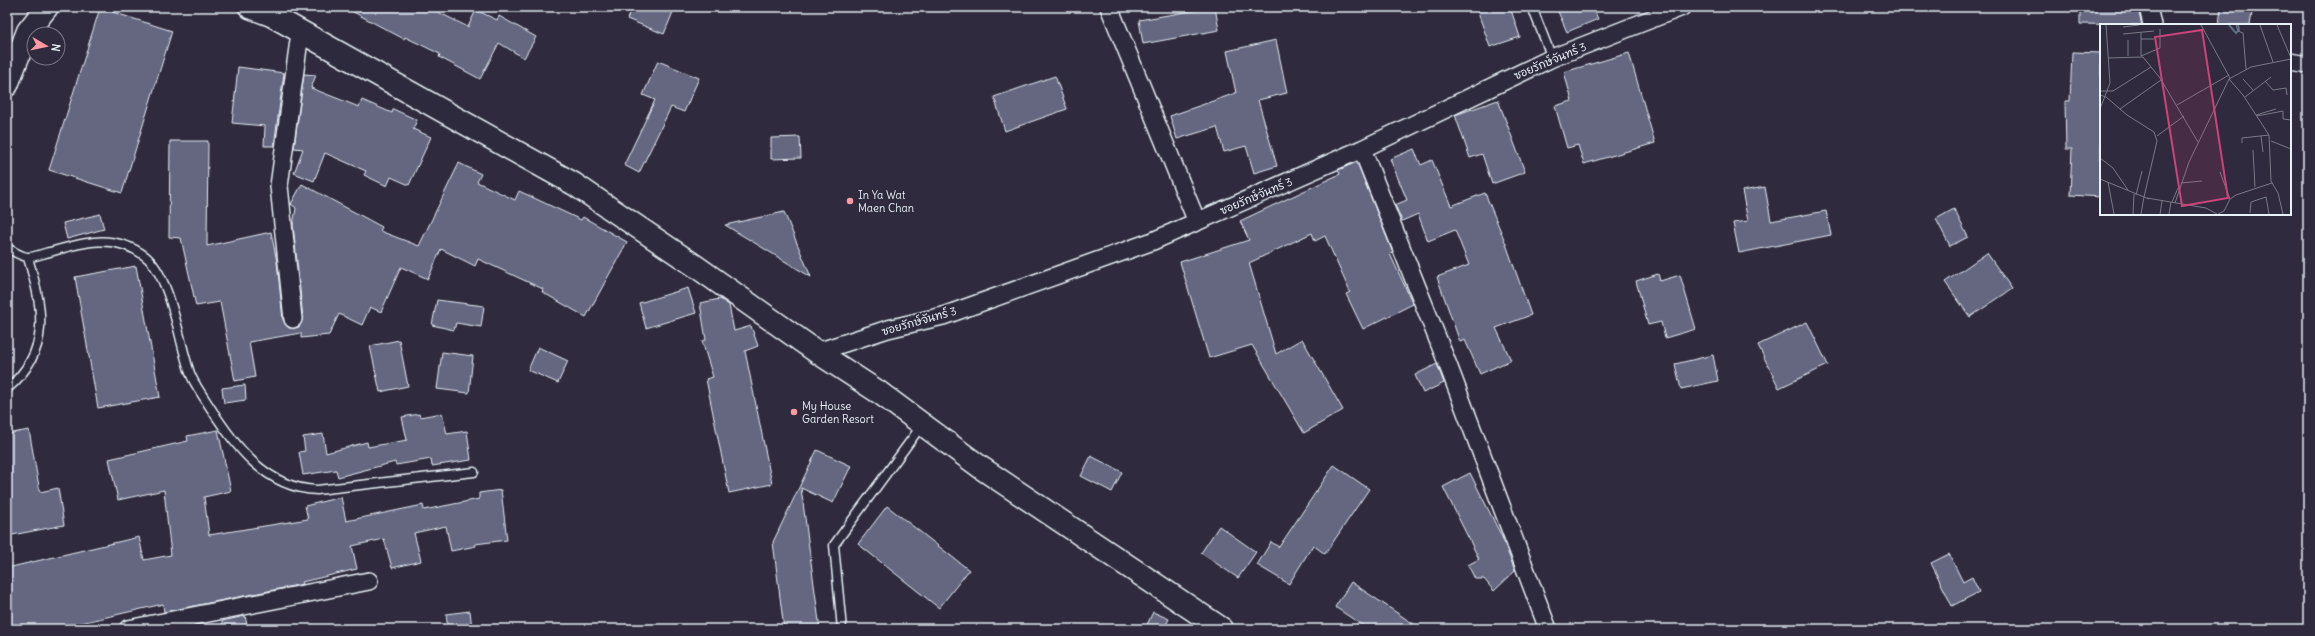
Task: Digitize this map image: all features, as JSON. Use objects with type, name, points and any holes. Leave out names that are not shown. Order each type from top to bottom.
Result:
[{"type":"main road","points":[[28,26],[30,7]]},
{"type":"main road","points":[[32,26],[47,7]]},
{"type":"main road","points":[[250,7],[267,11],[300,33],[574,184],[694,265],[817,352],[880,393],[983,469],[1222,629]]},
{"type":"main road","points":[[7,85],[13,50],[26,34]]},
{"type":"street","points":[[1109,7],[1197,222]]},
{"type":"street","name":"ซอยรักษ์จันทร์ 3","points":[[817,352],[888,329],[943,316],[1153,240],[1362,149],[1552,58],[1682,7]]},
{"type":"street","points":[[2148,7],[2152,24]]},
{"type":"street","points":[[293,319],[279,186],[300,33]]},
{"type":"street","points":[[2291,62],[2308,65]]},
{"type":"street","points":[[1362,149],[1448,365],[1548,629]]},
{"type":"street","points":[[128,629],[369,581]]},
{"type":"lane","points":[[1532,7],[1552,58]]},
{"type":"lane","points":[[7,248],[28,258],[88,241],[107,240],[124,245],[145,256],[162,278],[190,374],[217,418],[242,452],[264,473],[282,483],[303,489],[317,490],[474,472]]},
{"type":"lane","points":[[7,389],[22,376],[34,356],[39,334],[40,315],[38,292],[28,258]]},
{"type":"lane","points":[[842,629],[834,545],[923,424]]},
{"type":"building","points":[[344,7],[428,7],[468,27],[476,10],[497,20],[499,16],[536,37],[524,58],[499,43],[480,79],[439,57],[440,54],[405,37],[404,39]]},
{"type":"building","points":[[632,7],[675,7],[664,34],[627,19]]},
{"type":"building","points":[[1215,7],[1219,30],[1143,44],[1139,20]]},
{"type":"building","points":[[1476,7],[1510,7],[1520,37],[1490,47]]},
{"type":"building","points":[[1556,7],[1593,7],[1598,19],[1567,32]]},
{"type":"building","points":[[2080,7],[2138,10],[2142,24],[2100,24],[2080,24]]},
{"type":"building","points":[[2221,7],[2253,7],[2250,24],[2219,24]]},
{"type":"building","points":[[100,8],[172,31],[122,193],[49,170]]},
{"type":"building","points":[[1276,40],[1287,93],[1258,100],[1277,166],[1254,173],[1246,146],[1224,152],[1217,127],[1177,139],[1170,116],[1236,93],[1227,51]]},
{"type":"building","points":[[2072,52],[2100,53],[2100,197],[2070,195],[2072,149],[2066,149],[2065,101],[2070,101]]},
{"type":"building","points":[[1629,53],[1655,143],[1584,164],[1578,145],[1567,148],[1555,106],[1572,101],[1564,72]]},
{"type":"building","points":[[658,61],[699,78],[684,112],[671,107],[639,173],[624,165],[655,100],[643,95]]},
{"type":"building","points":[[238,67],[284,73],[274,146],[264,146],[265,126],[232,123]]},
{"type":"building","points":[[304,74],[316,75],[311,88],[359,107],[362,100],[392,113],[393,109],[417,120],[413,129],[431,137],[409,185],[391,177],[387,186],[364,175],[366,171],[325,153],[314,181],[294,173],[303,149],[294,148]]},
{"type":"building","points":[[1055,76],[1067,109],[1005,131],[994,97]]},
{"type":"building","points":[[1498,100],[1525,172],[1492,184],[1482,154],[1470,158],[1455,115]]},
{"type":"building","points":[[800,137],[801,158],[771,159],[771,138]]},
{"type":"building","points":[[170,141],[208,141],[207,246],[271,232],[277,262],[283,320],[289,328],[299,327],[303,318],[293,225],[296,208],[291,204],[302,184],[382,227],[380,231],[419,246],[459,163],[481,174],[477,182],[515,200],[519,191],[581,220],[583,217],[627,242],[586,317],[542,292],[543,289],[478,259],[475,266],[441,249],[428,279],[401,267],[381,312],[370,307],[362,325],[339,314],[329,335],[301,338],[301,333],[249,342],[255,377],[235,381],[220,302],[196,306],[181,238],[169,237]]},
{"type":"building","points":[[1414,149],[1421,165],[1432,160],[1451,206],[1485,193],[1506,244],[1531,315],[1496,328],[1511,360],[1480,374],[1465,340],[1460,342],[1437,277],[1469,265],[1455,230],[1428,241],[1418,214],[1402,221],[1395,205],[1407,200],[1390,159]]},
{"type":"building","points":[[1357,162],[1393,253],[1390,254],[1413,304],[1363,329],[1346,294],[1350,292],[1325,236],[1315,241],[1312,233],[1249,263],[1276,354],[1302,339],[1343,410],[1304,433],[1252,345],[1209,358],[1180,262],[1249,240],[1240,221],[1340,174],[1338,170]]},
{"type":"building","points":[[1765,187],[1771,221],[1826,211],[1831,235],[1739,253],[1733,223],[1748,221],[1742,191]]},
{"type":"building","points":[[1954,209],[1968,237],[1950,246],[1936,219]]},
{"type":"building","points":[[784,212],[811,277],[725,225]]},
{"type":"building","points":[[100,214],[104,229],[67,239],[63,223]]},
{"type":"building","points":[[1987,253],[2012,289],[1970,317],[1945,282]]},
{"type":"building","points":[[136,266],[160,397],[98,408],[75,277]]},
{"type":"building","points":[[1658,274],[1660,281],[1680,275],[1696,329],[1665,338],[1661,322],[1648,325],[1636,281]]},
{"type":"building","points":[[688,288],[696,313],[646,328],[639,303]]},
{"type":"building","points":[[720,299],[729,305],[734,331],[751,326],[758,346],[745,351],[772,484],[729,493],[706,379],[713,377],[702,341],[706,340],[700,303]]},
{"type":"building","points":[[437,300],[484,306],[481,327],[456,323],[454,330],[432,325]]},
{"type":"building","points":[[1807,322],[1828,365],[1779,388],[1758,345]]},
{"type":"building","points":[[399,340],[408,386],[380,392],[370,346]]},
{"type":"building","points":[[538,347],[568,361],[558,383],[528,370]]},
{"type":"building","points":[[442,352],[473,356],[469,393],[437,389]]},
{"type":"building","points":[[1713,355],[1718,381],[1681,389],[1675,364]]},
{"type":"building","points":[[1437,364],[1444,383],[1423,393],[1415,375]]},
{"type":"building","points":[[245,385],[246,400],[224,403],[222,388]]},
{"type":"building","points":[[442,413],[447,434],[467,431],[471,460],[432,466],[431,459],[396,465],[395,462],[338,477],[336,470],[303,475],[299,452],[305,451],[303,437],[323,434],[326,453],[367,442],[368,447],[407,440],[402,417],[419,414],[420,417]]},
{"type":"building","points":[[29,430],[40,492],[58,488],[64,525],[7,536],[7,434]]},
{"type":"building","points":[[218,430],[231,491],[204,497],[209,535],[308,519],[305,506],[341,497],[346,521],[423,505],[424,510],[479,499],[479,493],[501,490],[507,540],[475,544],[476,546],[451,551],[446,526],[414,533],[421,561],[392,568],[384,539],[352,546],[357,569],[302,582],[303,584],[164,612],[163,604],[55,629],[7,629],[7,568],[139,537],[144,560],[171,555],[164,490],[118,500],[109,459],[188,441],[187,436]]},
{"type":"building","points":[[817,450],[851,466],[833,503],[801,488],[820,629],[784,629],[773,542]]},
{"type":"building","points":[[1091,456],[1122,472],[1112,492],[1081,476]]},
{"type":"building","points":[[1334,465],[1369,489],[1325,554],[1313,545],[1289,584],[1257,565],[1271,542],[1279,547]]},
{"type":"building","points":[[1470,473],[1502,537],[1515,571],[1494,591],[1484,579],[1475,579],[1468,565],[1479,559],[1443,487]]},
{"type":"building","points":[[887,506],[969,570],[939,608],[858,544]]},
{"type":"building","points":[[1219,526],[1256,552],[1238,578],[1201,553]]},
{"type":"building","points":[[1949,554],[1963,582],[1972,577],[1979,592],[1952,606],[1931,563]]},
{"type":"building","points":[[1351,582],[1421,629],[1368,629],[1335,607]]},
{"type":"building","points":[[470,611],[472,629],[448,629],[446,614]]},
{"type":"building","points":[[1153,612],[1169,619],[1164,629],[1145,629]]},
{"type":"building","points":[[245,616],[248,629],[223,629],[222,621]]},
{"type":"place","name":"In Ya Wat Maen Chan","points":[[850,201]]},
{"type":"place","name":"My House Garden Resort","points":[[794,412]]}]
